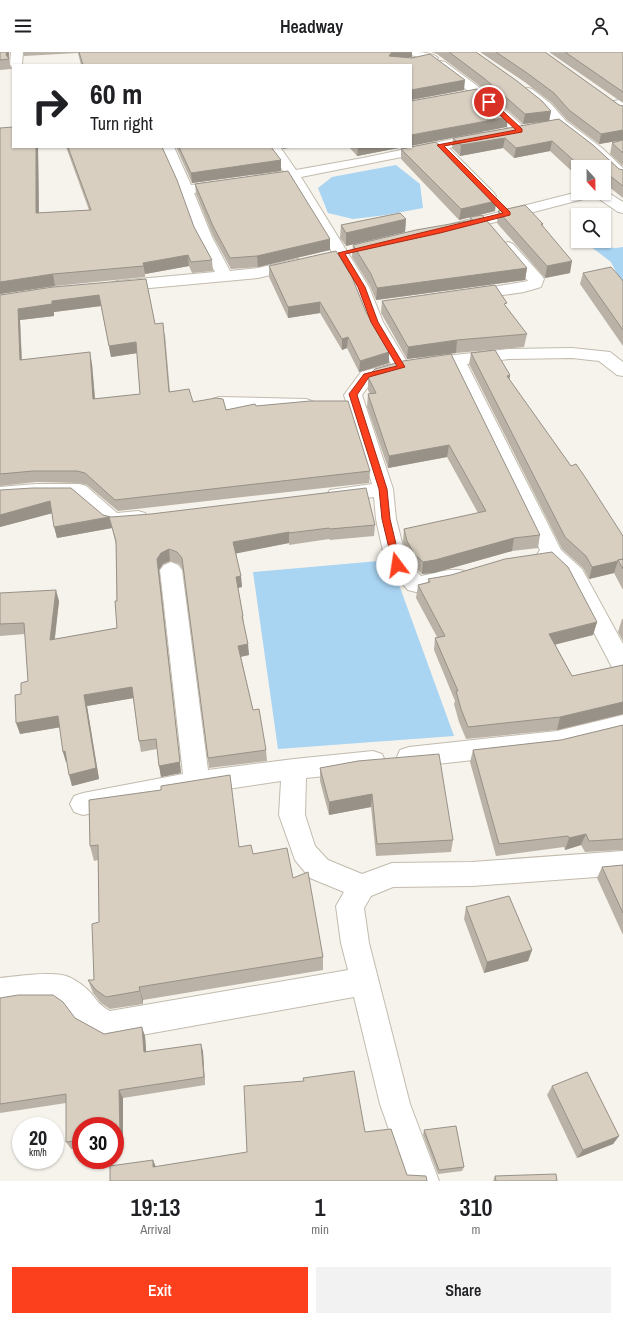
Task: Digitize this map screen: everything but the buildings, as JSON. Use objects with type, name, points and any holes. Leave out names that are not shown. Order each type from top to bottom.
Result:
[{"type":"street","points":[[16,64],[17,52]]},
{"type":"street","points":[[415,52],[432,58],[479,93],[541,127],[604,149],[623,176],[618,183],[611,186]]},
{"type":"street","points":[[401,64],[432,58]]},
{"type":"street","points":[[515,83],[546,107],[541,127]]},
{"type":"street","points":[[465,96],[479,93]]},
{"type":"street","points":[[506,133],[541,127]]},
{"type":"street","points":[[263,180],[492,135]]},
{"type":"street","points":[[439,145],[508,213]]},
{"type":"street","points":[[167,148],[186,190],[204,237],[225,276]]},
{"type":"street","points":[[274,148],[293,175],[361,287],[377,307],[375,322],[401,367]]},
{"type":"street","points":[[186,190],[240,183]]},
{"type":"street","points":[[440,231],[492,229],[508,213],[571,198]]},
{"type":"street","points":[[610,200],[623,209]]},
{"type":"street","points":[[455,296],[524,287],[535,284],[536,279],[492,229]]},
{"type":"street","points":[[102,288],[258,273],[311,260]]},
{"type":"street","points":[[219,403],[341,405],[353,394],[367,376],[401,367],[456,359],[509,354],[572,353],[604,356],[623,371]]},
{"type":"street","points":[[456,359],[553,555],[574,574],[606,632],[623,667]]},
{"type":"street","points":[[341,405],[383,489],[386,519],[397,565],[416,584],[434,582],[476,570]]},
{"type":"street","points":[[320,497],[383,489]]},
{"type":"street","points":[[0,494],[36,491],[79,491],[113,520],[153,517]]},
{"type":"street","points":[[526,558],[553,555]]},
{"type":"street","points":[[171,570],[197,783]]},
{"type":"street","points":[[83,804],[197,783],[294,769],[557,741],[608,730],[623,725]]},
{"type":"street","points":[[294,769],[292,815],[304,852],[319,869],[362,887]]},
{"type":"street","points":[[423,1181],[395,1104],[355,943],[350,906],[362,887],[392,875],[472,874],[623,863]]},
{"type":"street","points":[[0,992],[23,989],[62,989],[78,1000],[90,1016],[108,1026],[364,981]]},
{"type":"water","points":[[396,165],[420,184],[423,208],[353,219],[328,213],[318,188],[332,177]]},
{"type":"water","points":[[623,247],[623,286],[611,262],[593,248]]},
{"type":"water","points":[[390,560],[454,736],[278,749],[253,572]]},
{"type":"route","points":[[397,565],[386,519],[383,489],[353,394],[367,376],[401,367],[375,322],[361,287],[341,253],[440,231],[508,213],[439,145],[520,130],[489,102]]}]
